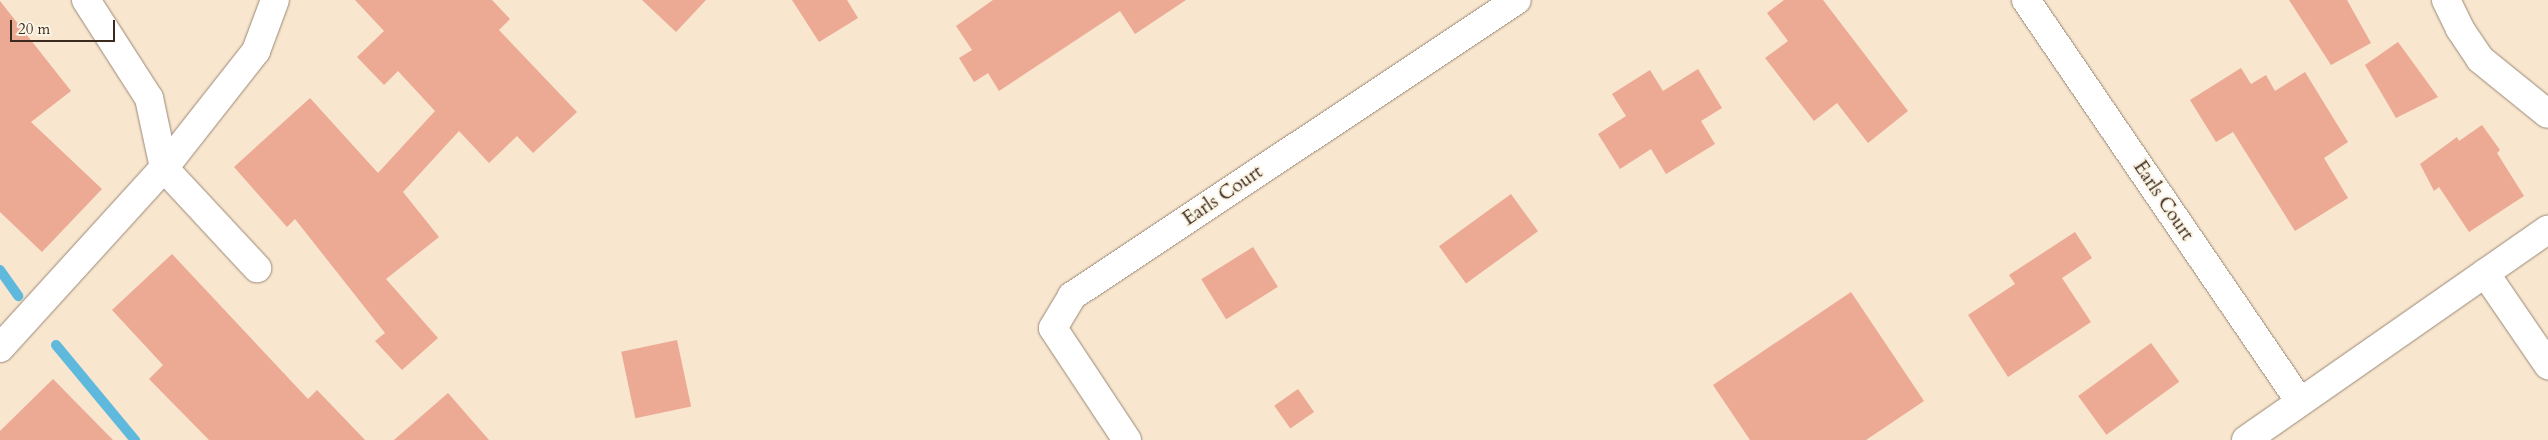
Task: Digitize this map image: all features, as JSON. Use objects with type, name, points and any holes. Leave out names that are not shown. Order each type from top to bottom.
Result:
[{"type":"street","points":[[86,0],[148,98],[164,168],[257,268]]},
{"type":"street","points":[[0,348],[164,168],[256,51],[276,0]]},
{"type":"street","name":"Earls Court","points":[[1127,440],[1053,328],[1072,296],[1517,0]]},
{"type":"street","name":"Earls Court","points":[[2026,0],[2300,402]]},
{"type":"street","points":[[2446,0],[2460,29],[2480,59],[2548,114]]},
{"type":"street","points":[[2246,440],[2548,229]]},
{"type":"street","points":[[2485,273],[2548,364]]},
{"type":"building","points":[[355,0],[492,0],[510,19],[499,30],[577,112],[533,153],[517,136],[489,163],[459,131],[403,192],[439,237],[386,279],[438,338],[402,370],[375,341],[385,333],[295,219],[287,227],[234,167],[310,98],[378,173],[435,111],[398,71],[384,85],[357,57],[384,31]]},
{"type":"building","points":[[642,0],[706,0],[676,32]]},
{"type":"building","points":[[792,0],[847,0],[858,18],[819,42]]},
{"type":"building","points":[[993,0],[1186,0],[1135,34],[1120,11],[999,91],[988,73],[974,82],[959,58],[972,50],[956,26]]},
{"type":"building","points":[[1784,0],[1823,0],[1908,111],[1868,143],[1837,103],[1814,121],[1765,58],[1788,41],[1767,13]]},
{"type":"building","points":[[2289,0],[2347,0],[2371,43],[2331,65]]},
{"type":"building","points":[[0,1],[71,91],[31,122],[102,189],[42,252],[0,212]]},
{"type":"building","points":[[2398,42],[2438,97],[2396,118],[2365,65]]},
{"type":"building","points":[[2241,68],[2251,84],[2266,75],[2275,91],[2305,72],[2348,142],[2324,158],[2348,198],[2295,231],[2233,132],[2216,142],[2190,100]]},
{"type":"building","points":[[1698,69],[1722,108],[1701,121],[1715,144],[1666,174],[1651,149],[1620,169],[1598,134],[1626,116],[1612,94],[1650,70],[1663,91]]},
{"type":"building","points":[[2482,125],[2500,150],[2497,153],[2524,196],[2469,232],[2439,187],[2434,191],[2420,164],[2457,137],[2459,141]]},
{"type":"building","points":[[1511,194],[1538,231],[1466,284],[1439,246]]},
{"type":"building","points":[[2075,232],[2092,258],[2062,278],[2091,322],[2008,377],[1968,315],[2015,284],[2009,275]]},
{"type":"building","points":[[1253,247],[1278,287],[1226,319],[1201,279]]},
{"type":"building","points":[[172,254],[308,399],[317,390],[365,440],[209,440],[149,379],[163,365],[112,310]]},
{"type":"building","points":[[1851,292],[1924,401],[1866,440],[1750,440],[1713,385]]},
{"type":"building","points":[[677,340],[691,407],[635,418],[621,352]]},
{"type":"building","points":[[2151,343],[2179,382],[2106,435],[2078,396]]},
{"type":"building","points":[[53,379],[113,440],[0,440],[0,431]]},
{"type":"building","points":[[1298,389],[1314,412],[1290,429],[1274,406]]},
{"type":"building","points":[[448,393],[489,440],[394,440]]},
{"type":"waterway","points":[[0,270],[18,296]]},
{"type":"waterway","points":[[56,345],[135,440]]}]
